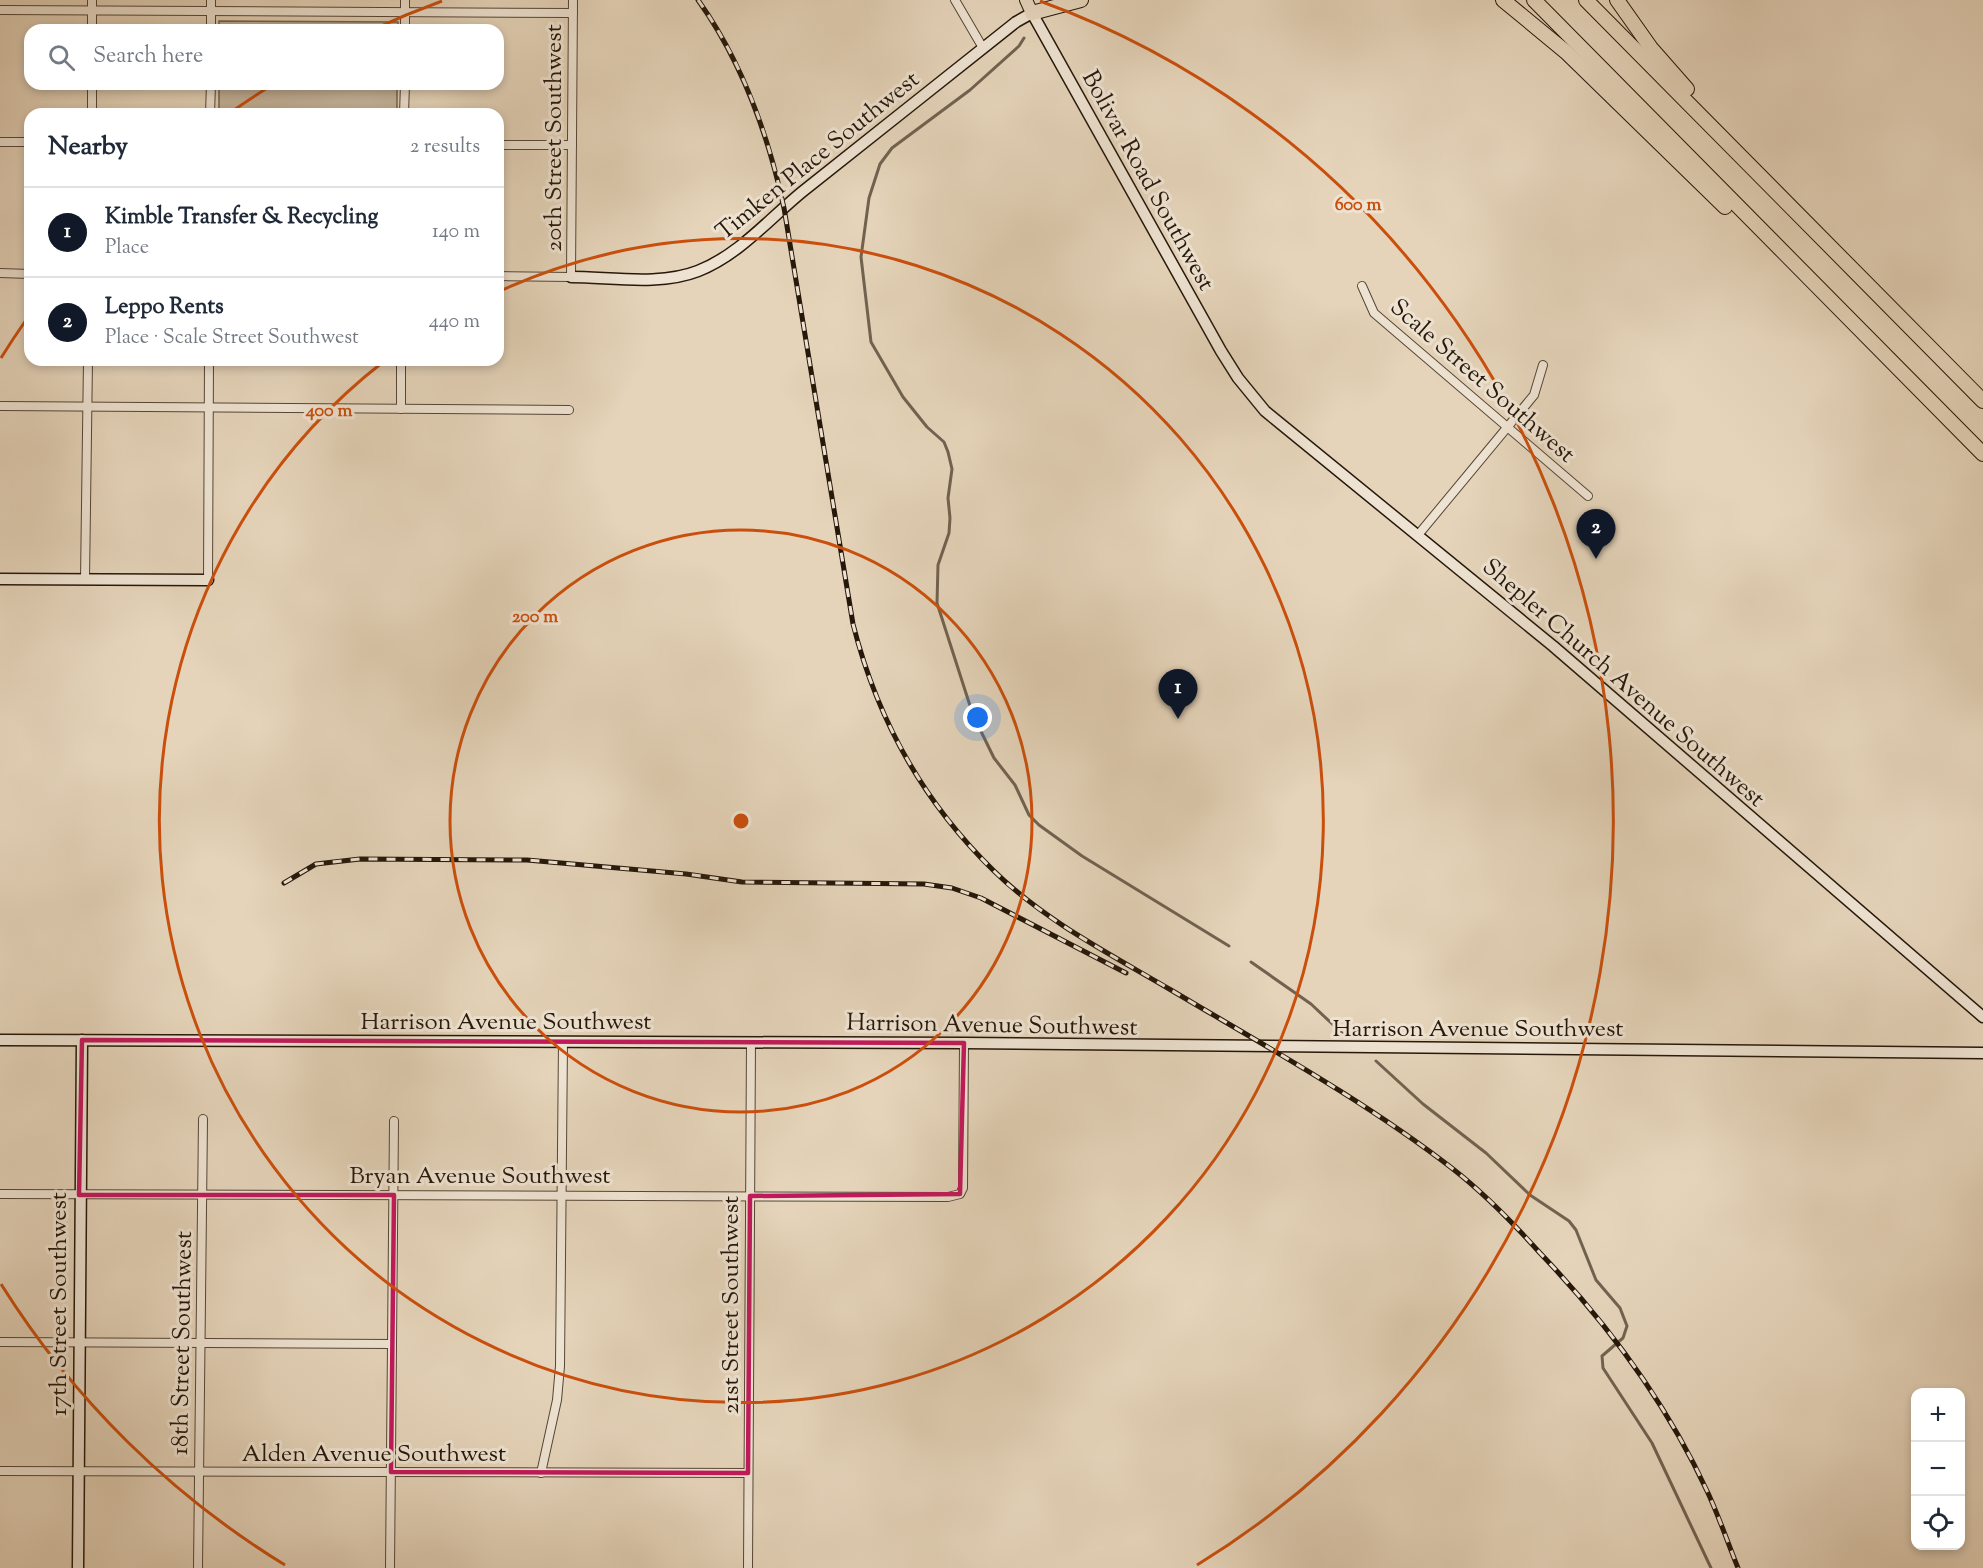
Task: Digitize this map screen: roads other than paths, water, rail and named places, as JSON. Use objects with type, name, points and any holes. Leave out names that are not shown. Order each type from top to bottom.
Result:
[{"type":"highway","points":[[1032,13],[1047,0]]},
{"type":"highway","points":[[1032,13],[1081,0]]},
{"type":"highway","points":[[1503,0],[1566,52],[1800,279],[1875,345]]},
{"type":"highway","points":[[1534,0],[1983,453]]},
{"type":"highway","points":[[1586,0],[1983,401]]},
{"type":"highway","points":[[1617,0],[1671,72],[1828,233],[1852,269]]},
{"type":"main road","name":"Bolivar Road Southwest","points":[[1026,0],[1032,13]]},
{"type":"street","points":[[92,0],[92,24]]},
{"type":"street","points":[[211,0],[211,24]]},
{"type":"street","points":[[405,0],[405,24]]},
{"type":"street","name":"20th Street Southwest","points":[[571,277],[573,0]]},
{"type":"street","points":[[955,0],[983,48]]},
{"type":"street","points":[[0,10],[573,13]]},
{"type":"street","name":"Timken Place Southwest","points":[[571,277],[658,278],[697,271],[716,262],[742,245],[800,194],[983,48],[1032,13]]},
{"type":"street","name":"Bolivar Road Southwest","points":[[1032,13],[1238,378]]},
{"type":"street","points":[[92,90],[92,108]]},
{"type":"street","points":[[210,108],[211,90]]},
{"type":"street","points":[[404,108],[405,90]]},
{"type":"street","points":[[0,142],[24,142]]},
{"type":"street","points":[[504,145],[572,145]]},
{"type":"street","points":[[0,273],[24,274]]},
{"type":"street","points":[[504,276],[571,277]]},
{"type":"street","name":"Scale Street Southwest","points":[[1362,286],[1374,313],[1588,496]]},
{"type":"street","points":[[1418,535],[1534,395],[1543,365]]},
{"type":"street","points":[[85,579],[88,366]]},
{"type":"street","points":[[0,579],[208,580],[209,366]]},
{"type":"street","points":[[401,366],[401,409]]},
{"type":"street","name":"Shepler Church Avenue Southwest","points":[[1238,378],[1265,411],[1285,430],[1418,535],[1552,646],[1983,1017]]},
{"type":"street","points":[[0,406],[569,410]]},
{"type":"street","name":"Harrison Avenue Southwest","points":[[0,1040],[964,1043],[1983,1053]]},
{"type":"street","name":"17th Street Southwest","points":[[78,1568],[79,1195],[82,1040]]},
{"type":"street","points":[[541,1473],[557,1400],[563,1042]]},
{"type":"street","name":"21st Street Southwest","points":[[748,1568],[751,1042]]},
{"type":"street","name":"Bryan Avenue Southwest","points":[[0,1194],[948,1197],[960,1194],[963,1188],[964,1043]]},
{"type":"street","name":"18th Street Southwest","points":[[198,1568],[203,1119]]},
{"type":"street","points":[[390,1568],[394,1121]]},
{"type":"street","points":[[0,1342],[392,1344]]},
{"type":"street","name":"Alden Avenue Southwest","points":[[0,1471],[748,1473]]},
{"type":"waterway","points":[[1024,38],[1019,46],[970,90],[892,148],[880,164],[869,198],[861,257],[871,342],[903,397],[927,427],[944,442],[948,452],[952,469],[948,498],[949,533],[938,565],[937,603],[973,715],[994,758],[1015,785],[1029,815],[1039,825],[1082,856],[1229,946]]},
{"type":"waterway","points":[[1251,962],[1311,1004],[1344,1035]]},
{"type":"waterway","points":[[1376,1061],[1423,1104],[1486,1153],[1530,1195],[1569,1221],[1576,1230],[1596,1280],[1620,1308],[1627,1326],[1623,1338],[1602,1356],[1603,1368],[1652,1443],[1711,1568]]},
{"type":"railway","points":[[698,0],[741,74],[762,126],[778,180],[853,624],[875,693],[906,758],[925,788],[969,845],[994,871],[1035,906],[1102,950],[1279,1054],[1385,1120],[1453,1169],[1488,1199],[1565,1280],[1634,1366],[1692,1460],[1720,1521],[1738,1568]]},
{"type":"railway","points":[[284,883],[316,864],[360,859],[527,860],[686,874],[742,882],[924,884],[952,888],[981,898],[1126,973]]},
{"type":"place","name":"Leppo Rents","points":[[1596,559]]},
{"type":"place","name":"Kimble Transfer & Recycling","points":[[1178,719]]}]
